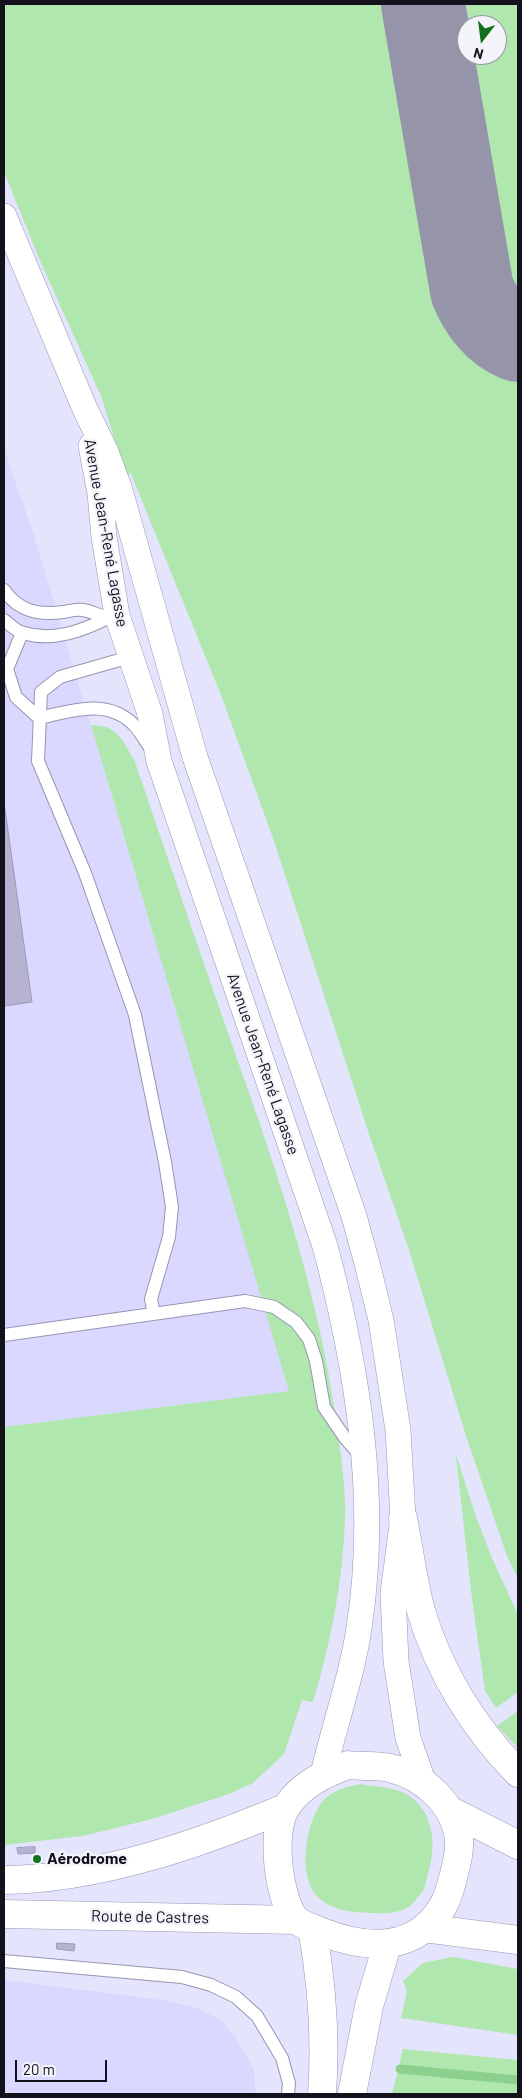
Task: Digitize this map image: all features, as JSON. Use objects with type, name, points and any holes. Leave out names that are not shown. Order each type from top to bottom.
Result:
[{"type":"main road","points":[[403,1518],[421,1610],[436,1651],[451,1681],[486,1738],[518,1772]]},
{"type":"main road","points":[[322,2094],[325,2056],[321,1975],[304,1924],[284,1897],[277,1854],[285,1808],[300,1790],[322,1774],[348,1765],[390,1768],[423,1782],[438,1794],[450,1810],[459,1840],[458,1860],[449,1897],[439,1913],[424,1928],[407,1938],[387,1945],[369,2006],[352,2094]]},
{"type":"main road","points":[[4,1880],[38,1878],[119,1864],[228,1832],[285,1808]]},
{"type":"main road","points":[[450,1810],[518,1845]]},
{"type":"main road","name":"Route de Castres","points":[[4,1914],[304,1924],[356,1942],[387,1945]]},
{"type":"main road","points":[[424,1928],[518,1940]]},
{"type":"street","name":"Avenue Jean-René Lagasse","points":[[4,216],[85,408],[106,452],[119,488],[195,758],[354,1216],[368,1267],[391,1378],[401,1468],[403,1518],[393,1593],[396,1661],[408,1738],[423,1782]]},
{"type":"street","name":"Avenue Jean-René Lagasse","points":[[85,408],[100,493],[112,617],[130,657],[150,714],[159,761],[325,1246],[341,1305],[354,1371],[365,1461],[366,1540],[360,1626],[354,1657],[322,1774]]},
{"type":"street","points":[[112,617],[152,607]]},
{"type":"lane","points":[[4,590],[10,598],[23,608],[44,614],[82,610],[112,617]]},
{"type":"lane","points":[[4,620],[22,633],[50,637],[85,630],[112,617]]},
{"type":"lane","points":[[22,633],[7,669],[16,697],[39,718]]},
{"type":"lane","points":[[130,657],[60,677],[41,692],[38,761],[85,873],[135,1015],[151,1089],[172,1207],[169,1237],[151,1299],[154,1314]]},
{"type":"lane","points":[[39,718],[89,707],[106,710],[119,715],[135,726],[159,761]]},
{"type":"lane","points":[[4,1335],[245,1301],[274,1308],[296,1322],[309,1339],[316,1361],[324,1407],[345,1438],[365,1461]]},
{"type":"lane","points":[[4,1961],[182,1977],[212,1985],[236,1997],[257,2016],[282,2058],[289,2083],[288,2094]]},
{"type":"shaded area","points":[[4,449],[34,535],[290,1391],[4,1427]]},
{"type":"shaded area","points":[[4,1980],[169,2001],[200,2009],[222,2021],[237,2040],[254,2070],[256,2094],[4,2094]]},
{"type":"green space","points":[[402,4],[450,288],[459,314],[479,343],[518,363],[518,1579],[507,1556],[466,1436],[408,1247],[369,1134],[273,838],[221,695],[131,474],[124,474],[101,396],[41,263],[4,172],[4,5]]},
{"type":"green space","points":[[444,4],[518,4],[518,316],[506,306],[494,283],[486,259]]},
{"type":"green space","points":[[91,725],[114,731],[123,741],[135,762],[281,1189],[308,1281],[329,1374],[344,1482],[344,1542],[335,1611],[313,1702],[302,1700],[284,1754],[253,1783],[229,1794],[152,1819],[83,1836],[4,1845],[4,1427],[289,1391]]},
{"type":"green space","points":[[456,1457],[492,1558],[518,1615],[518,1692],[496,1708],[485,1691],[472,1599]]},
{"type":"green space","points":[[518,1711],[518,1748],[497,1726]]},
{"type":"green space","points":[[360,1784],[393,1789],[406,1794],[419,1805],[429,1824],[432,1834],[432,1856],[423,1891],[409,1907],[399,1911],[376,1913],[350,1911],[331,1906],[320,1899],[312,1890],[308,1879],[306,1851],[308,1836],[317,1810],[331,1794]]},
{"type":"green space","points":[[453,1957],[518,1969],[518,2035],[401,2018],[407,1991],[403,1981],[423,1963]]},
{"type":"green space","points":[[403,2049],[518,2060],[518,2094],[392,2094]]},
{"type":"building","points":[[4,802],[32,1002],[4,1006]]},
{"type":"building","points":[[35,1847],[35,1853],[18,1854],[17,1848]]},
{"type":"building","points":[[57,1943],[75,1944],[74,1951],[57,1949]]},
{"type":"waterway","points":[[400,2069],[518,2080]]},
{"type":"taxiway","points":[[423,4],[472,290],[490,320],[518,340]]},
{"type":"place","name":"Aérodrome","points":[[37,1859]]}]
